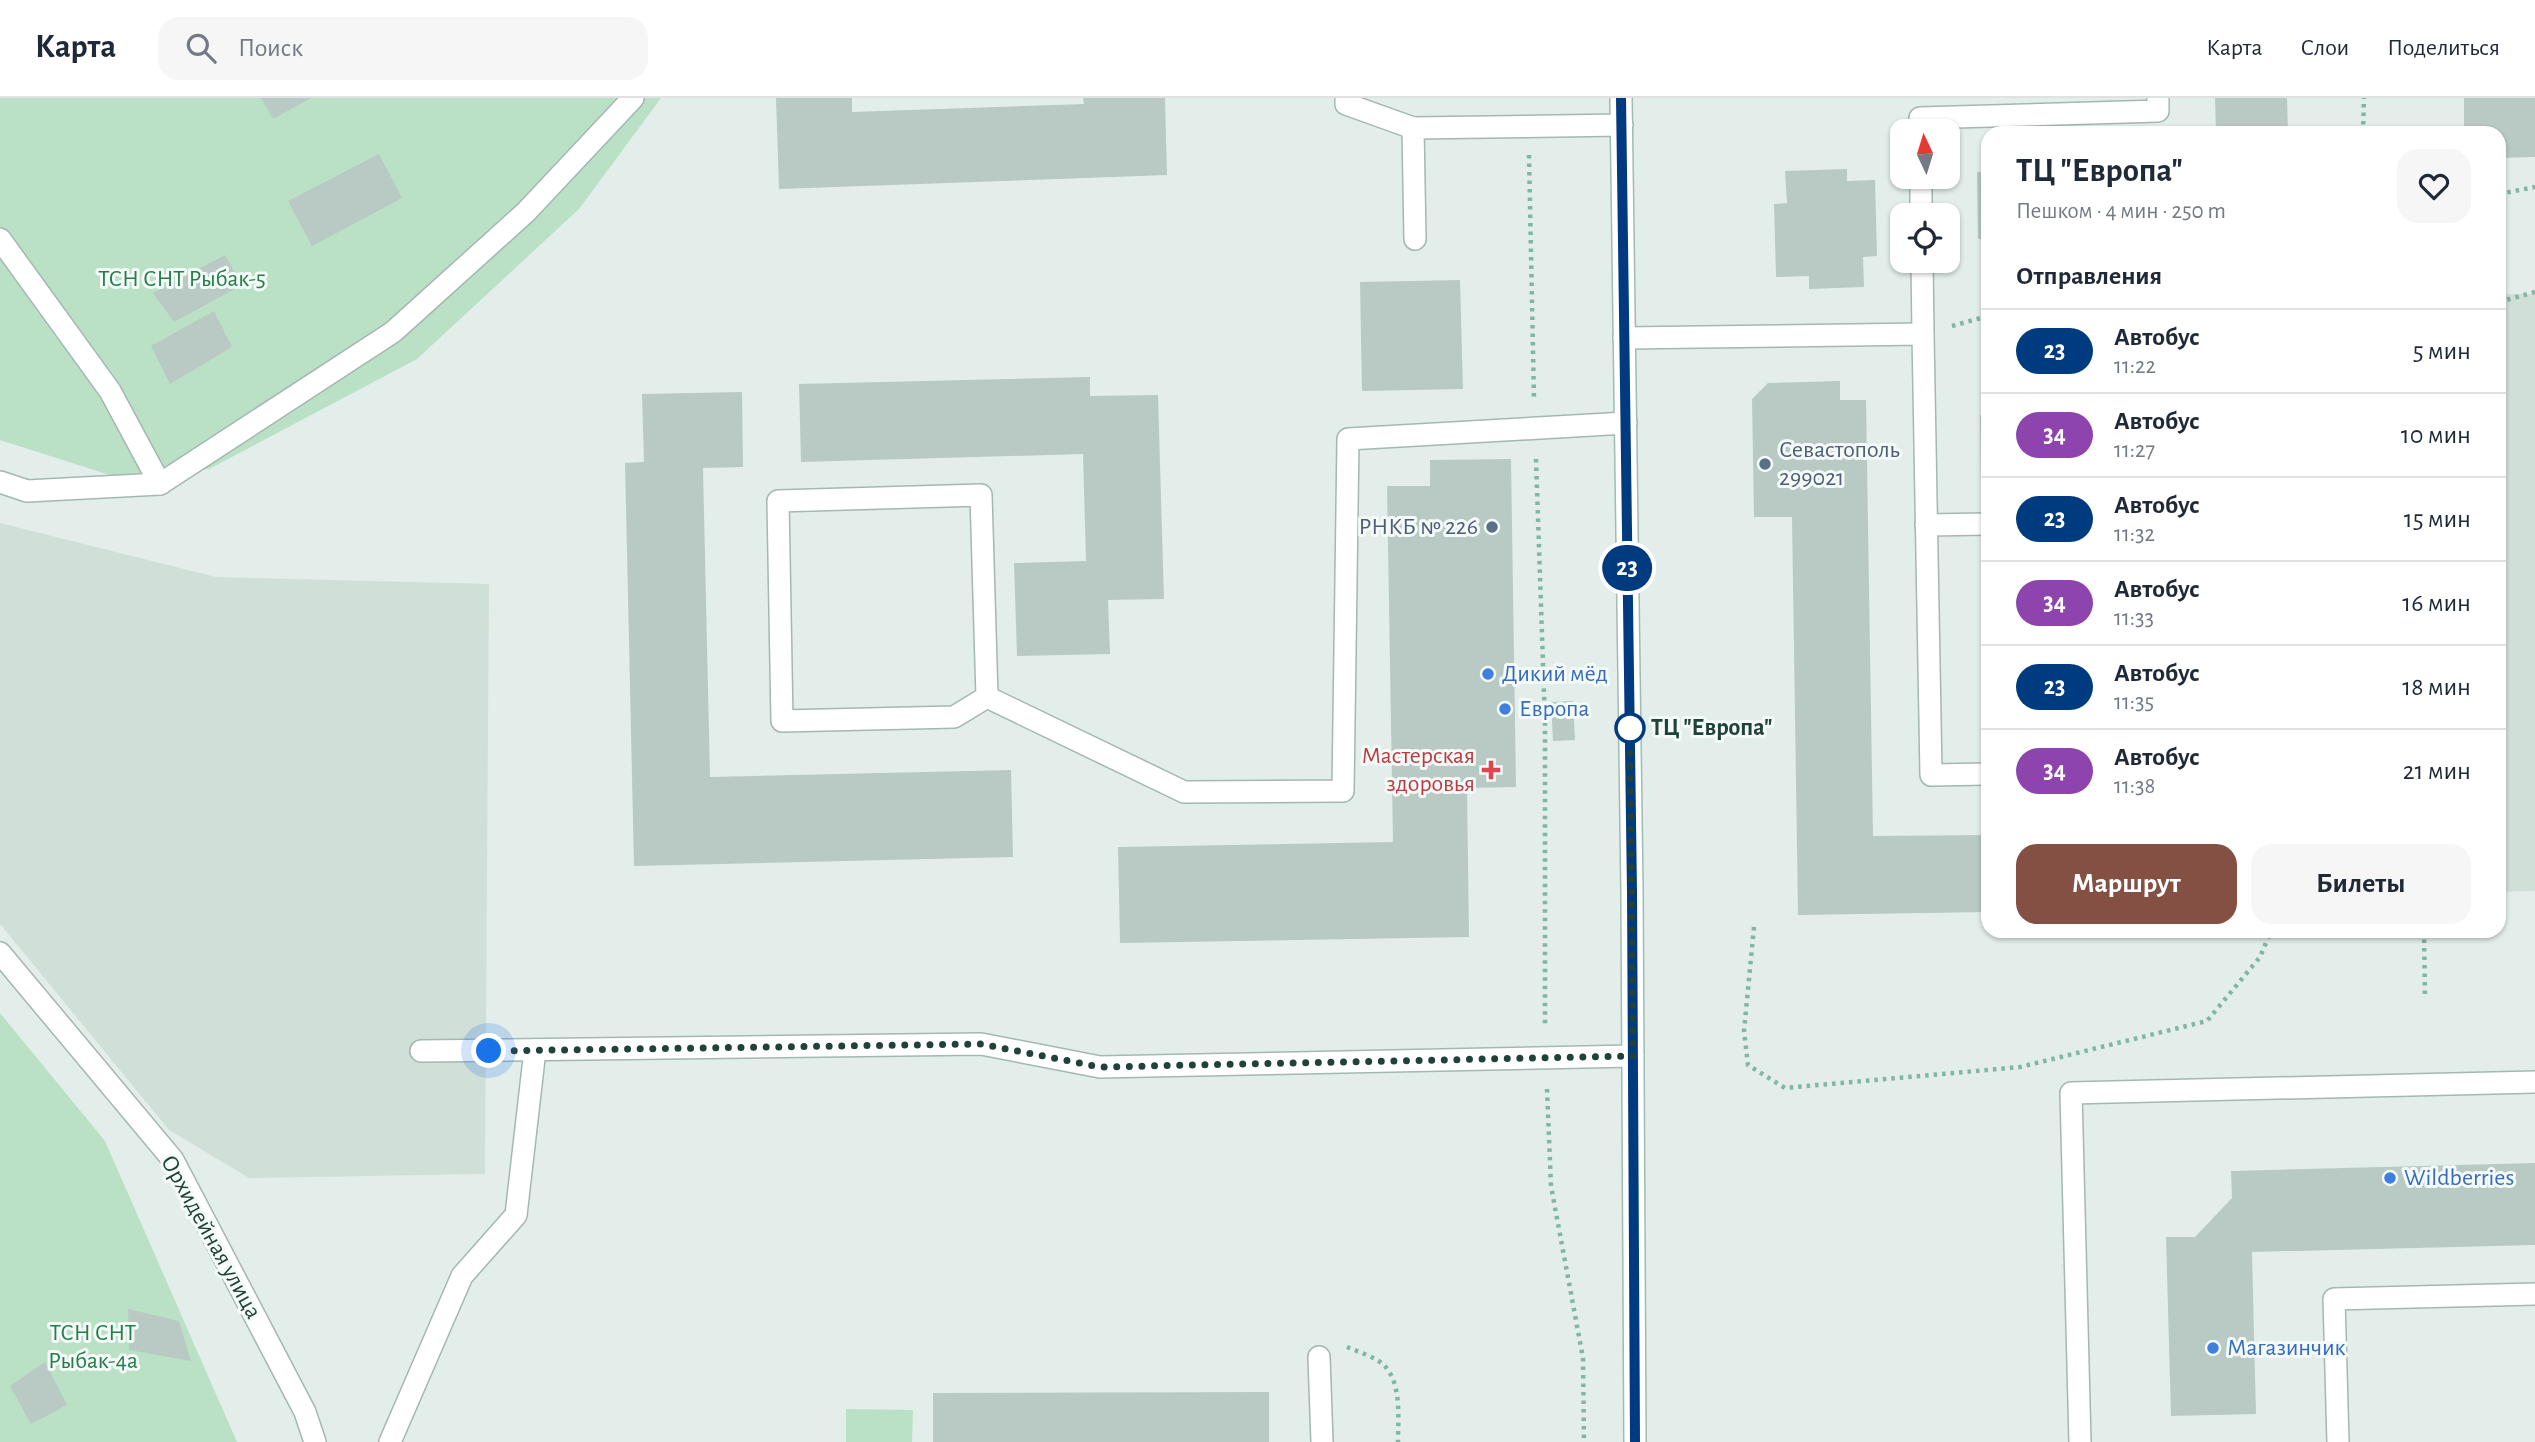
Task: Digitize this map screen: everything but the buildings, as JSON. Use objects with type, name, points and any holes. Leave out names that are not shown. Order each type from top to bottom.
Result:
[{"type":"main road","points":[[0,482],[27,491],[160,484],[393,332],[526,212],[634,98]]},
{"type":"main road","points":[[1346,98],[1346,104],[1413,128],[1622,125]]},
{"type":"main road","points":[[1621,98],[1635,1442]]},
{"type":"main road","points":[[1920,116],[2158,111],[2158,98]]},
{"type":"main road","points":[[1413,128],[1415,239]]},
{"type":"main road","points":[[0,239],[110,391],[160,484]]},
{"type":"main road","points":[[1922,273],[1931,775],[1981,774]]},
{"type":"main road","points":[[1624,338],[1923,334]]},
{"type":"main road","points":[[987,698],[1184,792],[1343,791],[1348,439],[1626,423]]},
{"type":"main road","points":[[981,495],[987,698],[954,717],[782,721],[778,501],[981,495]]},
{"type":"main road","points":[[1926,525],[1981,524]]},
{"type":"main road","name":"Орхидейная улица","points":[[0,953],[173,1160],[305,1412],[315,1442]]},
{"type":"main road","points":[[421,1051],[981,1044],[1100,1067],[1633,1056]]},
{"type":"main road","points":[[390,1442],[462,1276],[516,1215],[535,1050]]},
{"type":"main road","points":[[2080,1442],[2071,1093],[2535,1082]]},
{"type":"main road","points":[[2338,1442],[2334,1299],[2535,1294]]},
{"type":"main road","points":[[1319,1356],[1322,1442]]},
{"type":"path","points":[[2363,126],[2364,98]]},
{"type":"path","points":[[1528,127],[1545,722],[1543,969],[1551,1186],[1583,1358],[1584,1442]]},
{"type":"path","points":[[2506,193],[2535,187]]},
{"type":"path","points":[[2506,300],[2535,292]]},
{"type":"path","points":[[1754,927],[1744,1031],[1748,1065],[1785,1088],[2020,1068],[2207,1021],[2260,957],[2268,938]]},
{"type":"path","points":[[2424,938],[2425,998]]},
{"type":"path","points":[[1345,1346],[1380,1361],[1392,1375],[1398,1403],[1398,1442]]},
{"type":"shaded area","points":[[2506,294],[2535,294],[2535,891],[2506,892]]},
{"type":"shaded area","points":[[0,523],[216,577],[489,584],[485,1174],[249,1178],[169,1130],[0,924]]},
{"type":"green space","name":"ТСН СНТ Рыбак-5","points":[[0,98],[661,98],[579,209],[417,359],[209,469],[119,478],[0,440]]},
{"type":"green space","name":"ТСН СНТ Рыбак-4а","points":[[0,1013],[105,1141],[237,1442],[0,1442]]},
{"type":"green space","points":[[846,1409],[913,1410],[912,1442],[846,1442]]},
{"type":"bus line","name":"23","points":[[1621,98],[1632,892],[1635,1442]]},
{"type":"place","name":"Севастополь 299021","points":[[1765,464]]},
{"type":"place","name":"РНКБ № 226","points":[[1492,527]]},
{"type":"place","name":"Дикий мёд","points":[[1488,674]]},
{"type":"place","name":"Европа","points":[[1505,709]]},
{"type":"place","name":"ТЦ \"Европа\"","points":[[1630,728]]},
{"type":"place","name":"Мастерская здоровья","points":[[1491,770]]},
{"type":"place","name":"Wildberries","points":[[2390,1178]]},
{"type":"place","name":"Магазинчик","points":[[2213,1348]]},
{"type":"route","points":[[489,1051],[981,1044],[1100,1067],[1633,1056],[1630,728]]}]
